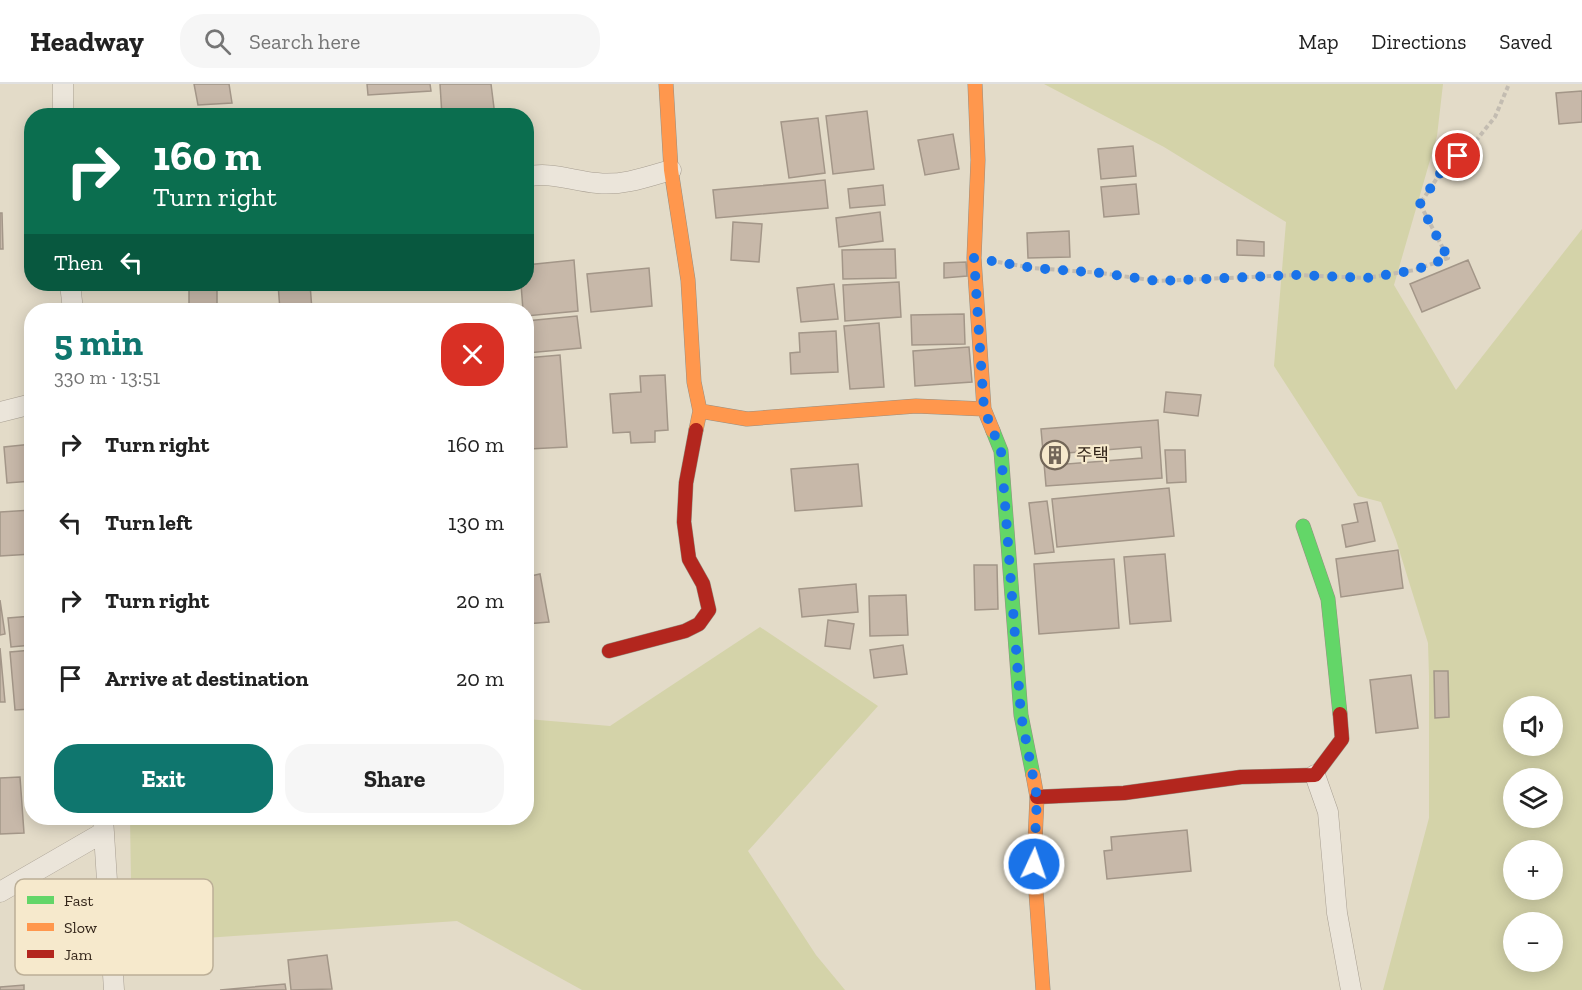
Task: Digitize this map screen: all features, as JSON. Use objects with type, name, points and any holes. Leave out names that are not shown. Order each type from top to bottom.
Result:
[{"type":"street","points":[[63,84],[63,108]]},
{"type":"street","points":[[609,651],[685,631],[699,624],[709,610],[703,584],[689,559],[684,522],[686,483],[700,411],[694,382],[688,280],[671,170],[666,84]]},
{"type":"street","points":[[975,84],[978,160],[974,258],[984,409],[1001,451],[1021,715],[1037,797],[1034,864],[1043,990]]},
{"type":"street","points":[[534,175],[564,177],[598,183],[632,182],[671,170]]},
{"type":"street","points":[[0,412],[24,406]]},
{"type":"street","points":[[700,411],[747,418],[916,406],[984,409]]},
{"type":"street","points":[[1303,526],[1328,599],[1342,739],[1315,775]]},
{"type":"street","points":[[1037,797],[1124,793],[1241,777],[1315,775]]},
{"type":"street","points":[[1315,775],[1328,812],[1337,913],[1351,990]]},
{"type":"street","points":[[20,879],[103,825],[107,879]]},
{"type":"street","points":[[0,892],[15,882]]},
{"type":"street","points":[[113,975],[114,990]]},
{"type":"path","points":[[974,258],[1033,268],[1101,273],[1157,281],[1297,275],[1367,278],[1415,270],[1448,258],[1420,204],[1443,169],[1474,143],[1495,117],[1509,84]]},
{"type":"green space","points":[[1044,84],[1443,84],[1437,136],[1394,285],[1456,390],[1582,229],[1582,990],[1383,990],[1429,818],[1428,643],[1396,540],[1381,502],[1358,496],[1274,366],[1286,222],[1164,147]]},
{"type":"green space","points":[[760,627],[878,706],[748,851],[816,955],[845,990],[582,990],[457,921],[213,938],[213,879],[131,879],[130,825],[534,825],[534,720],[610,726]]},
{"type":"building","points":[[194,84],[229,84],[232,103],[198,105]]},
{"type":"building","points":[[367,84],[430,84],[431,91],[368,95]]},
{"type":"building","points":[[440,84],[491,84],[494,108],[442,108]]},
{"type":"building","points":[[1582,91],[1582,122],[1559,124],[1556,93]]},
{"type":"building","points":[[867,111],[874,169],[833,174],[826,116]]},
{"type":"building","points":[[818,118],[825,173],[789,178],[781,122]]},
{"type":"building","points":[[953,134],[959,169],[925,175],[918,140]]},
{"type":"building","points":[[1133,146],[1136,176],[1101,179],[1098,149]]},
{"type":"building","points":[[825,180],[828,208],[716,218],[713,190]]},
{"type":"building","points":[[1136,184],[1139,214],[1104,217],[1101,187]]},
{"type":"building","points":[[883,185],[885,205],[850,208],[848,189]]},
{"type":"building","points":[[880,212],[883,241],[839,247],[836,218]]},
{"type":"building","points":[[0,213],[2,213],[3,249],[0,249]]},
{"type":"building","points":[[733,222],[762,224],[759,262],[731,260]]},
{"type":"building","points":[[1069,231],[1070,257],[1028,258],[1027,233]]},
{"type":"building","points":[[1237,240],[1264,242],[1264,256],[1237,255]]},
{"type":"building","points":[[895,249],[896,278],[843,279],[842,250]]},
{"type":"building","points":[[574,260],[578,311],[534,315],[534,303],[522,303],[522,291],[534,291],[534,264]]},
{"type":"building","points":[[1468,260],[1480,288],[1422,312],[1410,284]]},
{"type":"building","points":[[966,262],[967,276],[944,278],[944,263]]},
{"type":"building","points":[[649,268],[652,306],[591,312],[587,274]]},
{"type":"building","points":[[899,282],[901,317],[845,321],[843,285]]},
{"type":"building","points":[[834,284],[838,319],[801,322],[797,288]]},
{"type":"building","points":[[189,291],[217,291],[217,303],[189,303]]},
{"type":"building","points":[[279,291],[311,291],[311,303],[279,303]]},
{"type":"building","points":[[964,314],[965,344],[912,345],[911,315]]},
{"type":"building","points":[[577,316],[581,348],[534,352],[534,320]]},
{"type":"building","points":[[879,323],[884,387],[850,389],[844,326]]},
{"type":"building","points":[[836,331],[838,372],[791,374],[790,353],[800,352],[799,333]]},
{"type":"building","points":[[969,347],[972,382],[915,386],[913,351]]},
{"type":"building","points":[[560,355],[567,447],[534,449],[534,357]]},
{"type":"building","points":[[665,375],[668,430],[655,431],[655,442],[631,443],[630,432],[613,433],[610,394],[641,392],[640,376]]},
{"type":"building","points":[[1166,392],[1201,395],[1198,416],[1164,412]]},
{"type":"building","name":"주택","points":[[1158,420],[1162,478],[1046,486],[1041,429]],"holes":[[[1141,447],[1142,458],[1067,464],[1067,453]]]},
{"type":"building","points":[[24,445],[24,482],[7,483],[4,447]]},
{"type":"building","points":[[1165,450],[1185,450],[1186,482],[1167,483]]},
{"type":"building","points":[[858,464],[862,506],[795,511],[791,469]]},
{"type":"building","name":"주택","points":[[1169,488],[1174,536],[1057,547],[1052,499]]},
{"type":"building","points":[[1047,501],[1054,552],[1035,554],[1029,503]]},
{"type":"building","points":[[1367,502],[1375,541],[1346,547],[1342,525],[1358,522],[1354,504]]},
{"type":"building","points":[[24,510],[24,554],[0,556],[0,512]]},
{"type":"building","points":[[1398,550],[1403,588],[1341,597],[1336,559]]},
{"type":"building","points":[[1165,554],[1171,621],[1130,624],[1124,557]]},
{"type":"building","points":[[1114,559],[1119,628],[1039,634],[1034,564]]},
{"type":"building","points":[[974,565],[997,565],[998,609],[975,610]]},
{"type":"building","points":[[540,574],[549,622],[534,623],[534,575]]},
{"type":"building","points":[[856,584],[858,612],[802,617],[799,589]]},
{"type":"building","points":[[906,595],[908,635],[870,636],[869,596]]},
{"type":"building","points":[[0,600],[5,634],[0,635]]},
{"type":"building","points":[[24,617],[24,646],[11,647],[8,618]]},
{"type":"building","points":[[828,620],[854,624],[850,649],[825,646]]},
{"type":"building","points":[[903,645],[907,674],[874,678],[870,650]]},
{"type":"building","points":[[0,648],[5,702],[0,702]]},
{"type":"building","points":[[24,651],[24,709],[15,710],[10,652]]},
{"type":"building","points":[[1434,671],[1448,671],[1449,717],[1435,718]]},
{"type":"building","points":[[1411,675],[1418,728],[1376,733],[1370,680]]},
{"type":"building","points":[[20,777],[24,833],[0,834],[0,778]]},
{"type":"building","points":[[1187,830],[1191,871],[1107,879],[1104,851],[1112,850],[1111,837]]},
{"type":"building","points":[[327,955],[332,989],[291,990],[288,960]]},
{"type":"building","points":[[285,984],[286,990],[220,990]]},
{"type":"building","points":[[24,985],[24,990],[0,990],[0,987]]},
{"type":"traffic: fast","points":[[993,431],[1001,451],[1021,715],[1033,775]]},
{"type":"traffic: fast","points":[[1303,526],[1328,599],[1340,714]]},
{"type":"traffic: slow","points":[[666,84],[671,170],[688,280],[694,382],[700,411],[696,430]]},
{"type":"traffic: slow","points":[[975,84],[978,160],[974,258],[984,409]]},
{"type":"traffic: slow","points":[[700,411],[747,419],[916,406],[984,409],[993,431]]},
{"type":"traffic: slow","points":[[1033,775],[1037,797],[1034,864],[1043,990]]},
{"type":"traffic: jam","points":[[609,651],[685,631],[699,624],[709,610],[703,584],[689,559],[684,522],[686,483],[696,430]]},
{"type":"traffic: jam","points":[[1037,797],[1124,793],[1241,777],[1315,775],[1342,739],[1340,714]]},
{"type":"place","name":"주택","points":[[1055,455]]},
{"type":"route","points":[[1034,864],[1037,797],[1021,715],[1001,451],[984,409],[974,258],[1033,268],[1101,273],[1157,281],[1297,275],[1367,278],[1415,270],[1448,258],[1420,204],[1443,169],[1458,156]]}]
